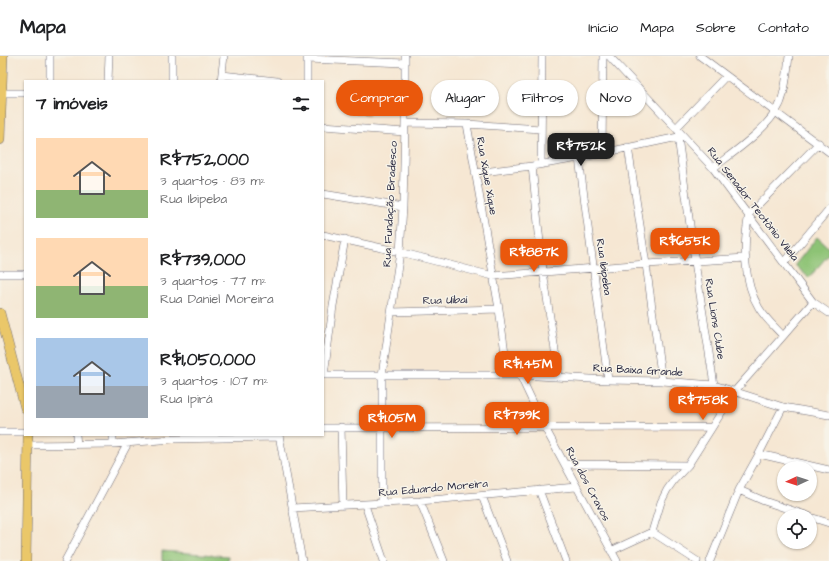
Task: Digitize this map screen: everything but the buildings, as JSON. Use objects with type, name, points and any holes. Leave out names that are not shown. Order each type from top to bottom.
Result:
[{"type":"main road","points":[[0,140],[3,56]]},
{"type":"main road","points":[[0,313],[24,404]]},
{"type":"main road","points":[[26,561],[28,436]]},
{"type":"street","points":[[50,56],[50,80]]},
{"type":"street","points":[[108,80],[109,56]]},
{"type":"street","points":[[172,56],[172,80]]},
{"type":"street","points":[[224,56],[222,78],[256,80]]},
{"type":"street","points":[[541,164],[542,56]]},
{"type":"street","points":[[602,154],[603,56]]},
{"type":"street","name":"Rua Senador Teotônio Vilela","points":[[609,56],[676,128],[681,136],[713,168],[749,214],[813,302],[829,313]]},
{"type":"street","points":[[700,56],[829,152]]},
{"type":"street","points":[[713,168],[759,131],[779,106],[783,94],[789,56]]},
{"type":"street","points":[[308,80],[307,58],[405,60]]},
{"type":"street","name":"Rua Fundação Bradesco","points":[[382,504],[382,375],[400,252],[405,132],[405,60]]},
{"type":"street","points":[[676,128],[726,76]]},
{"type":"street","points":[[1,97],[24,93]]},
{"type":"street","points":[[405,123],[467,124],[541,129]]},
{"type":"street","name":"Rua Xique Xique","points":[[467,124],[499,309],[508,375]]},
{"type":"street","points":[[324,126],[405,132]]},
{"type":"street","points":[[475,173],[532,166],[602,154],[681,136]]},
{"type":"street","name":"Rua Lions Clube","points":[[681,136],[695,262],[714,385]]},
{"type":"street","points":[[783,336],[760,309],[754,298],[749,282],[746,242],[749,214],[818,143]]},
{"type":"street","points":[[628,147],[662,381]]},
{"type":"street","name":"Rua Ibipeba","points":[[579,158],[608,380]]},
{"type":"street","points":[[532,166],[543,271],[559,377]]},
{"type":"street","points":[[324,194],[403,206]]},
{"type":"street","points":[[784,263],[829,209]]},
{"type":"street","points":[[324,235],[400,252],[493,276],[593,267],[746,258]]},
{"type":"street","points":[[324,368],[345,239]]},
{"type":"street","points":[[0,274],[24,274]]},
{"type":"street","points":[[611,551],[652,532],[661,502],[667,490],[688,464],[735,391],[813,302]]},
{"type":"street","name":"Rua Uibaí","points":[[392,312],[499,309]]},
{"type":"street","name":"Rua Baixa Grande","points":[[324,375],[520,375],[608,380],[662,381],[714,385],[783,407],[829,415]]},
{"type":"street","name":"Rua dos Cravos","points":[[520,375],[544,426],[617,561]]},
{"type":"street","points":[[710,561],[739,490],[783,407]]},
{"type":"street","points":[[324,428],[544,426],[711,427]]},
{"type":"street","points":[[341,427],[343,506]]},
{"type":"street","points":[[0,432],[24,432]]},
{"type":"street","points":[[76,436],[77,445]]},
{"type":"street","points":[[113,436],[113,444]]},
{"type":"street","points":[[27,445],[113,444],[173,437],[279,436],[302,561]]},
{"type":"street","points":[[65,561],[128,443]]},
{"type":"street","points":[[759,454],[829,470]]},
{"type":"street","points":[[565,464],[688,464]]},
{"type":"street","name":"Rua Eduardo Moreira","points":[[292,508],[420,502],[576,487]]},
{"type":"street","points":[[539,490],[566,561]]},
{"type":"street","points":[[739,490],[759,499],[788,509]]},
{"type":"street","points":[[482,496],[507,561]]},
{"type":"street","points":[[420,502],[444,561]]},
{"type":"street","points":[[365,505],[384,561]]},
{"type":"street","points":[[817,519],[829,523]]},
{"type":"street","points":[[652,532],[698,561]]},
{"type":"green space","points":[[817,237],[829,248],[829,254],[809,278],[795,265]]},
{"type":"green space","points":[[162,551],[228,556],[228,561],[162,561]]}]
